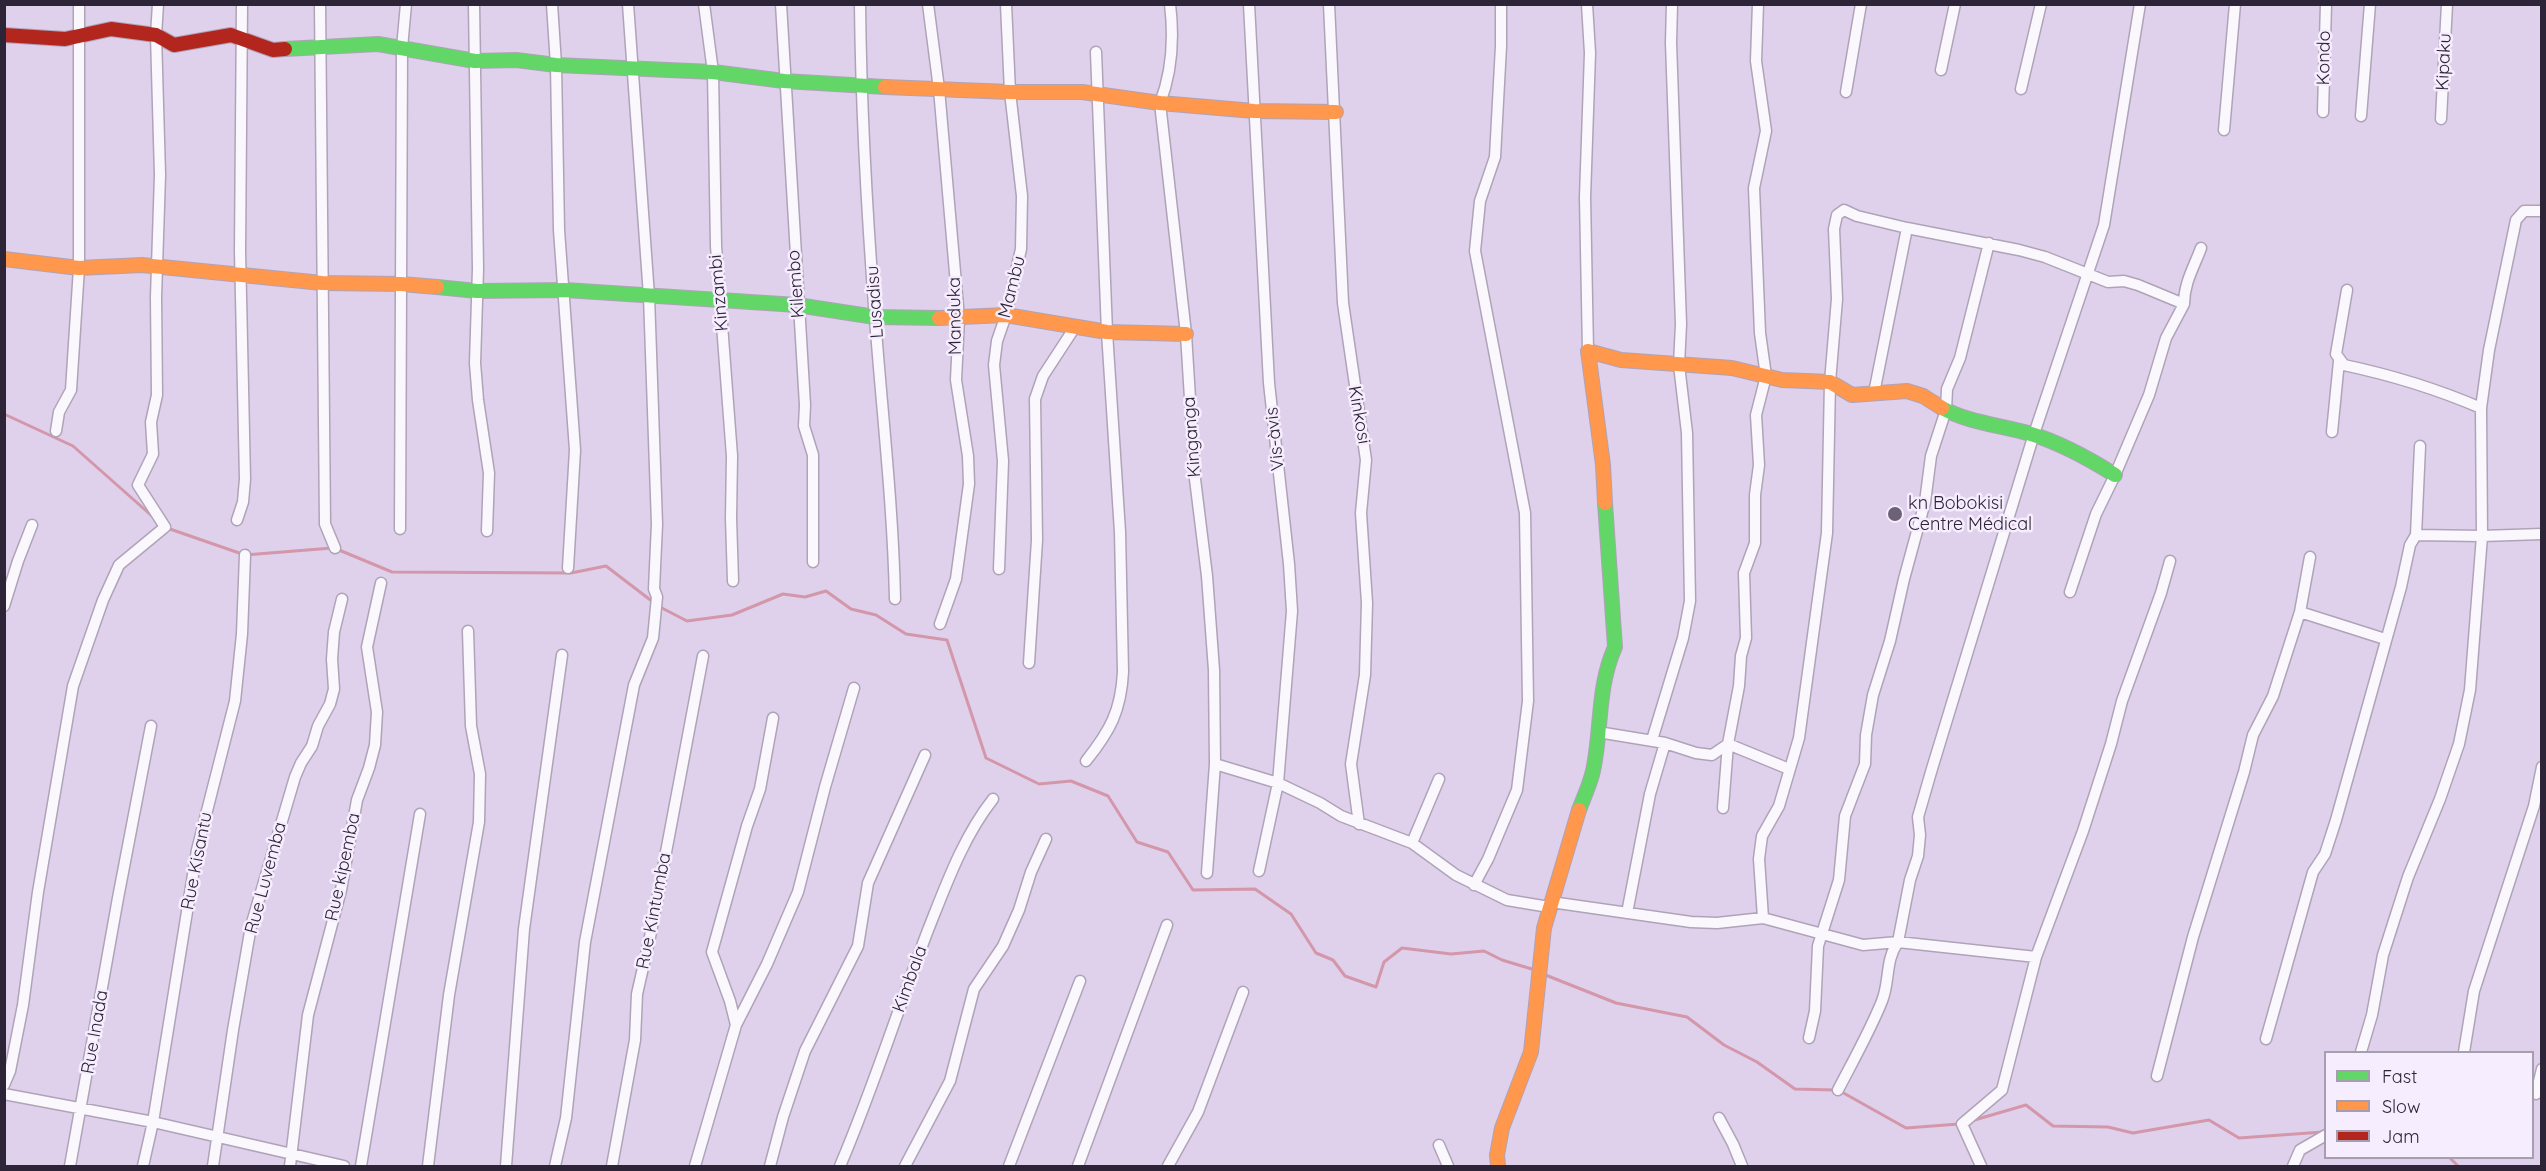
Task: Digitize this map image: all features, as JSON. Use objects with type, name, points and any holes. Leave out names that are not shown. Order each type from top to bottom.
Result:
[{"type":"street","points":[[56,430],[59,412],[71,390],[79,268],[79,4]]},
{"type":"street","points":[[4,1084],[10,1071],[22,1005],[38,892],[73,686],[102,600],[119,565],[165,527],[138,485],[153,454],[151,422],[157,395],[160,175],[156,35],[158,4]]},
{"type":"street","points":[[237,520],[243,502],[245,479],[241,276],[242,4]]},
{"type":"street","points":[[321,4],[326,524],[335,548]]},
{"type":"street","points":[[400,529],[402,48],[406,4]]},
{"type":"street","points":[[474,4],[477,291],[475,363],[489,473],[487,531]]},
{"type":"street","points":[[552,4],[556,65],[559,230],[575,450],[568,568]]},
{"type":"street","points":[[555,1167],[566,1118],[585,942],[634,685],[653,638],[657,597],[654,589],[657,524],[649,296],[628,4]]},
{"type":"street","name":"Kinzambi","points":[[705,4],[713,72],[716,246],[732,456],[733,581]]},
{"type":"street","name":"Kilembo","points":[[781,4],[797,305],[805,405],[804,426],[813,455],[813,562]]},
{"type":"street","name":"Lusadisu","points":[[860,4],[861,86],[875,317],[894,537],[895,599]]},
{"type":"street","name":"Manduka","points":[[928,4],[939,89],[959,318],[956,380],[968,456],[969,484],[956,579],[940,624]]},
{"type":"street","name":"Mambu","points":[[999,568],[1003,461],[994,365],[996,341],[1006,315],[1022,249],[1022,196],[1010,92],[1006,4]]},
{"type":"street","name":"Kinganga","points":[[1170,4],[1173,32],[1166,89],[1160,103],[1185,334],[1195,479],[1207,576],[1214,670],[1215,764],[1207,873]]},
{"type":"street","name":"Vis-àvis","points":[[1249,4],[1269,383],[1292,611],[1278,783],[1259,871]]},
{"type":"street","name":"Kinkosi","points":[[1329,4],[1343,303],[1366,460],[1361,513],[1367,603],[1365,675],[1350,764],[1359,824]]},
{"type":"street","points":[[1474,885],[1488,859],[1517,790],[1528,701],[1526,513],[1475,251],[1480,201],[1495,157],[1501,4]]},
{"type":"street","points":[[1498,1167],[1497,1155],[1502,1128],[1531,1052],[1544,928],[1568,841],[1593,771],[1602,687],[1616,641],[1602,456],[1588,351],[1585,197],[1590,53],[1587,4]]},
{"type":"street","points":[[1652,740],[1683,638],[1690,601],[1687,432],[1679,365],[1680,290],[1671,43],[1672,4]]},
{"type":"street","points":[[1722,808],[1728,744],[1739,686],[1741,656],[1746,638],[1744,573],[1755,543],[1755,495],[1759,465],[1756,414],[1767,376],[1760,333],[1754,188],[1766,131],[1756,61],[1758,4]]},
{"type":"street","points":[[1846,92],[1861,4]]},
{"type":"street","points":[[1941,70],[1955,4]]},
{"type":"street","points":[[2021,89],[2041,4]]},
{"type":"street","points":[[1838,1090],[1883,999],[1887,970],[1892,951],[1898,942],[1910,880],[1918,856],[1920,811],[2034,434],[2104,225],[2140,4]]},
{"type":"street","points":[[2224,130],[2235,4]]},
{"type":"street","name":"Kondo","points":[[2323,112],[2326,4]]},
{"type":"street","points":[[2361,116],[2370,4]]},
{"type":"street","name":"Kipaku","points":[[2441,119],[2447,4]]},
{"type":"street","points":[[4,35],[65,39],[79,34],[111,29],[156,35],[174,45],[231,35],[256,42],[273,50],[378,44],[476,61],[516,60],[556,65],[713,72],[784,81],[861,86],[1097,93],[1160,103],[1254,111],[1335,112]]},
{"type":"street","points":[[1086,760],[1112,726],[1122,688],[1120,532],[1107,332],[1103,182],[1096,52]]},
{"type":"street","points":[[1763,918],[1760,859],[1762,836],[1779,806],[1799,738],[1827,533],[1830,382],[1837,299],[1834,229],[1837,214],[1844,210],[1857,216],[1907,228],[1989,243],[2045,257],[2108,282],[2124,281],[2138,285],[2184,304]]},
{"type":"street","points":[[2362,1051],[2372,1015],[2383,955],[2408,877],[2440,799],[2459,744],[2470,690],[2482,536],[2481,408],[2489,350],[2516,220],[2524,211],[2541,211]]},
{"type":"street","points":[[1874,393],[1907,228]]},
{"type":"street","points":[[1809,1038],[1815,1011],[1816,960],[1821,934],[1839,880],[1845,816],[1865,764],[1866,735],[1873,695],[1890,641],[1925,502],[1935,438],[1946,410],[1947,389],[1960,358],[1989,243]]},
{"type":"street","points":[[2070,592],[2096,514],[2149,394],[2163,347],[2184,304],[2184,292],[2189,274],[2201,248]]},
{"type":"street","points":[[4,259],[79,268],[142,265],[322,283],[401,284],[477,291],[565,290],[797,305],[875,317],[959,318],[1006,315],[1107,332],[1185,334]]},
{"type":"street","points":[[2347,290],[2336,354],[2339,361],[2344,365],[2383,373],[2436,390],[2481,408]]},
{"type":"street","points":[[1029,663],[1037,540],[1035,399],[1044,376],[1075,327]]},
{"type":"street","points":[[1588,351],[1621,360],[1732,368],[1782,380],[1830,382],[1852,396],[1891,390],[1909,391],[1927,396],[1946,410],[1981,423],[2034,434],[2086,457],[2115,475]]},
{"type":"street","points":[[2332,432],[2339,361]]},
{"type":"street","points":[[2266,1040],[2313,872],[2325,854],[2336,820],[2401,587],[2410,544],[2416,535],[2420,446]]},
{"type":"street","points":[[4,606],[32,525]]},
{"type":"street","points":[[2416,535],[2541,534]]},
{"type":"street","name":"Rue Kisantu","points":[[143,1167],[153,1122],[197,850],[235,700],[242,634],[245,555]]},
{"type":"street","points":[[2157,1076],[2196,926],[2244,772],[2253,735],[2273,696],[2300,612],[2310,557]]},
{"type":"street","points":[[1981,1167],[1962,1124],[2002,1090],[2036,957],[2083,831],[2111,744],[2122,701],[2161,593],[2170,561]]},
{"type":"street","name":"Rue kipemba","points":[[293,1153],[308,1015],[341,890],[357,800],[375,745],[377,712],[367,647],[381,583]]},
{"type":"street","name":"Rue Luvemba","points":[[213,1167],[251,926],[295,777],[330,704],[334,689],[332,659],[334,633],[342,599]]},
{"type":"street","points":[[2300,612],[2385,639]]},
{"type":"street","points":[[428,1167],[448,995],[479,822],[480,774],[471,726],[468,631]]},
{"type":"street","points":[[506,1167],[524,929],[562,655]]},
{"type":"street","name":"Rue Kintumba","points":[[612,1167],[635,1040],[637,994],[650,937],[703,656]]},
{"type":"street","points":[[694,1167],[736,1025],[767,964],[798,892],[854,688]]},
{"type":"street","points":[[736,1025],[712,952],[747,826],[760,789],[773,718]]},
{"type":"street","name":"Rue Inada","points":[[70,1167],[117,898],[151,726]]},
{"type":"street","points":[[1598,732],[1652,740],[1696,753],[1712,755],[1728,744]]},
{"type":"street","points":[[1627,913],[1650,794],[1665,743]]},
{"type":"street","points":[[1728,744],[1789,769]]},
{"type":"street","points":[[770,1167],[783,1117],[805,1051],[858,946],[868,883],[925,755]]},
{"type":"street","points":[[1215,764],[1278,783],[1359,824],[1412,843],[1438,863],[1474,885],[1507,900],[1717,923],[1763,918],[1863,945],[1898,942],[2036,957]]},
{"type":"street","points":[[2464,1051],[2475,992],[2534,806],[2541,767]]},
{"type":"street","points":[[1412,843],[1439,779]]},
{"type":"street","name":"Kimbala","points":[[840,1167],[867,1103],[936,909],[969,835],[993,799]]},
{"type":"street","points":[[361,1167],[420,814]]},
{"type":"street","points":[[905,1167],[950,1081],[974,989],[1003,946],[1046,839]]},
{"type":"street","points":[[1078,1167],[1167,925]]},
{"type":"street","points":[[1009,1167],[1080,981]]},
{"type":"street","points":[[1168,1167],[1198,1112],[1243,992]]},
{"type":"street","points":[[2536,1095],[2541,1069]]},
{"type":"street","points":[[4,1094],[153,1122],[216,1138],[293,1153],[344,1167]]},
{"type":"street","points":[[1719,1118],[1742,1167]]},
{"type":"street","points":[[2293,1167],[2300,1150],[2324,1136]]},
{"type":"street","points":[[1438,1145],[1448,1167]]},
{"type":"street","points":[[290,1167],[293,1153]]},
{"type":"waterway","points":[[4,414],[73,446],[152,516]]},
{"type":"waterway","points":[[167,528],[245,555],[332,548]]},
{"type":"waterway","points":[[339,550],[392,572],[571,573],[606,566],[653,602]]},
{"type":"waterway","points":[[658,606],[687,621],[732,615],[783,594],[805,597],[826,591],[851,609],[876,615],[906,634],[947,640],[986,758],[1039,784],[1071,781],[1108,796],[1137,842],[1168,852],[1193,890],[1255,889],[1291,914],[1316,953],[1333,960],[1345,976],[1376,987],[1384,962],[1402,948],[1451,954],[1484,951],[1502,960],[1535,970]]},
{"type":"waterway","points":[[1543,974],[1616,1003],[1687,1017],[1724,1045],[1757,1062],[1795,1089],[1834,1090]]},
{"type":"waterway","points":[[1840,1091],[1906,1128],[1959,1124]]},
{"type":"waterway","points":[[1971,1121],[2026,1105],[2053,1126],[2108,1127],[2133,1133],[2209,1120],[2239,1138],[2323,1132]]},
{"type":"waterway","points":[[2451,1159],[2458,1166]]},
{"type":"traffic: fast","points":[[285,49],[378,44],[475,61],[516,60],[556,65],[713,72],[784,81],[885,87]]},
{"type":"traffic: fast","points":[[437,287],[477,291],[565,290],[797,305],[875,317],[939,318]]},
{"type":"traffic: fast","points":[[1942,408],[1963,417],[2031,434],[2053,442],[2115,475]]},
{"type":"traffic: fast","points":[[1579,810],[1593,771],[1605,677],[1615,647],[1605,503]]},
{"type":"traffic: slow","points":[[885,87],[1010,92],[1082,92],[1160,103],[1254,111],[1336,112]]},
{"type":"traffic: slow","points":[[4,259],[79,268],[142,265],[322,283],[437,287]]},
{"type":"traffic: slow","points":[[939,318],[1006,315],[1107,332],[1186,334]]},
{"type":"traffic: slow","points":[[1605,503],[1603,465],[1588,351],[1621,360],[1732,368],[1782,380],[1830,382],[1852,395],[1907,391],[1923,396],[1942,408]]},
{"type":"traffic: slow","points":[[1498,1166],[1497,1155],[1502,1128],[1531,1052],[1544,928],[1579,810]]},
{"type":"traffic: jam","points":[[4,35],[65,39],[111,29],[156,35],[174,45],[231,35],[273,50],[285,49]]},
{"type":"place","name":"kn Bobokisi Centre Médical","points":[[1895,514]]}]
